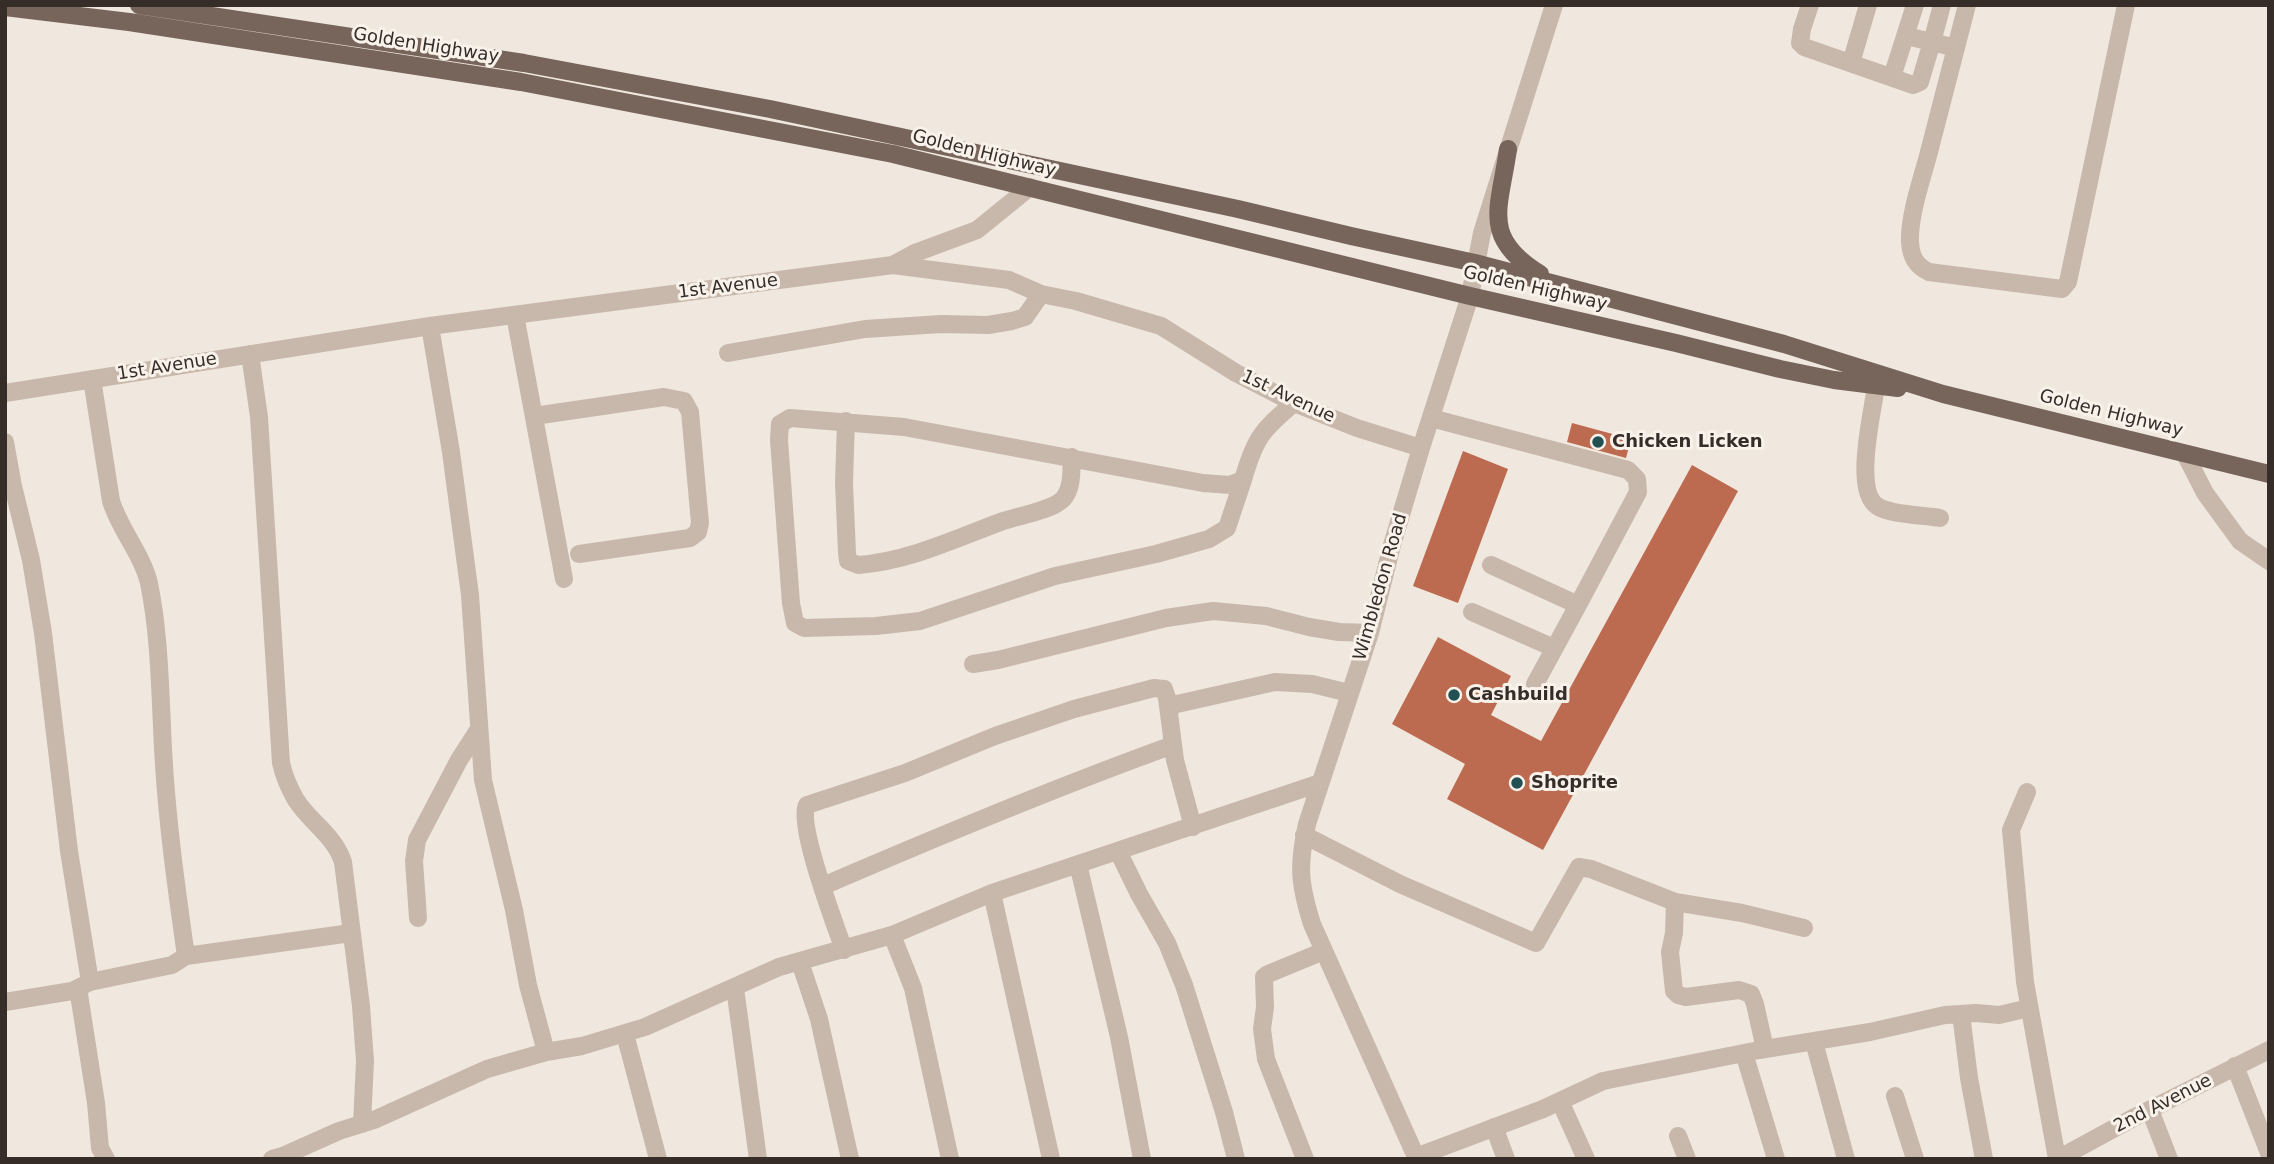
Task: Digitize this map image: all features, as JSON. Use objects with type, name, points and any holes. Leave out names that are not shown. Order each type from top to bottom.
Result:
[{"type":"main road","name":"Golden Highway","points":[[139,5],[524,63],[771,108],[1044,166],[1475,262],[1784,344],[1943,394],[2269,474]]},
{"type":"main road","name":"Golden Highway","points":[[5,8],[129,22],[521,82],[893,154],[1780,369],[1834,380],[1943,394]]},
{"type":"main road","points":[[1508,149],[1498,212],[1499,228],[1506,245],[1514,255],[1556,284]]},
{"type":"street","points":[[1810,5],[1802,29],[1800,43],[1804,47],[1913,85],[1920,82],[1942,5]]},
{"type":"street","points":[[1892,77],[1915,5]]},
{"type":"street","points":[[1967,5],[1916,199],[1910,234],[1914,259],[1918,266],[1929,272],[2064,289],[2069,277],[2126,5]]},
{"type":"street","points":[[1851,63],[1866,6]]},
{"type":"street","name":"Wimbledon Road","points":[[1416,1158],[1312,924],[1302,883],[1300,855],[1320,783],[1370,633],[1392,545],[1421,448],[1470,296],[1482,233],[1548,7]]},
{"type":"street","points":[[1906,36],[1956,48]]},
{"type":"street","points":[[893,265],[915,253],[977,230],[1030,187]]},
{"type":"street","name":"1st Avenue","points":[[5,393],[430,326],[893,265],[1009,280],[1041,294],[1076,301],[1161,326],[1236,373],[1294,403],[1357,428],[1421,448]]},
{"type":"street","points":[[727,353],[865,329],[941,324],[988,325],[1012,321],[1025,317],[1041,294]]},
{"type":"street","points":[[515,314],[564,579]]},
{"type":"street","points":[[430,326],[451,452],[470,595],[483,780],[514,910],[528,985],[546,1052]]},
{"type":"street","points":[[250,354],[259,417],[281,763],[285,781],[296,801],[340,852],[343,862],[365,1061],[362,1124]]},
{"type":"street","points":[[92,379],[111,501],[119,524],[145,573],[153,608],[164,767],[186,956]]},
{"type":"street","points":[[1877,386],[1864,475],[1867,491],[1875,505],[1889,510],[1940,517]]},
{"type":"street","points":[[534,416],[664,397],[684,401],[690,412],[700,523],[698,532],[690,538],[579,554]]},
{"type":"street","points":[[1243,480],[1230,485],[1203,483],[904,427],[794,418],[780,424],[779,440],[794,623],[800,628],[920,621],[1055,576],[1156,554],[1209,539],[1227,528],[1259,435],[1294,403]]},
{"type":"street","points":[[1431,418],[1628,470],[1637,479],[1638,492],[1535,684]]},
{"type":"street","points":[[846,421],[847,553],[848,561],[858,565],[936,548],[1004,521],[1058,504],[1067,494],[1072,457]]},
{"type":"street","points":[[5,442],[31,560],[43,633],[100,1148],[106,1159]]},
{"type":"street","points":[[2185,454],[2205,493],[2240,541],[2269,561]]},
{"type":"street","points":[[1491,565],[1578,605]]},
{"type":"street","points":[[973,664],[1166,618],[1213,611],[1266,616],[1339,632],[1370,633]]},
{"type":"street","points":[[1472,612],[1554,648]]},
{"type":"street","points":[[1168,706],[1275,682],[1312,684],[1349,693]]},
{"type":"street","points":[[844,950],[807,828],[807,805],[905,773],[995,736],[1074,709],[1154,688],[1164,690],[1175,760],[1193,827]]},
{"type":"street","points":[[418,918],[414,861],[417,840],[459,760],[479,729]]},
{"type":"street","points":[[823,887],[1052,789],[1173,745]]},
{"type":"street","points":[[272,1159],[315,1151],[362,1124],[487,1069],[625,1034],[779,967],[892,934],[992,893],[1320,783]]},
{"type":"street","points":[[2027,792],[2011,830],[2029,1008],[2058,1159]]},
{"type":"street","points":[[1304,835],[1400,884],[1536,943],[1579,866],[1675,902],[1804,928]]},
{"type":"street","points":[[1118,851],[1167,943],[1184,985],[1236,1159]]},
{"type":"street","points":[[1078,864],[1119,1037],[1142,1159]]},
{"type":"street","points":[[992,893],[1051,1159]]},
{"type":"street","points":[[1675,902],[1670,952],[1674,991],[1686,997],[1739,990],[1751,994],[1765,1049]]},
{"type":"street","points":[[5,1002],[53,995],[84,985],[165,967],[186,956],[351,933]]},
{"type":"street","points":[[892,934],[913,988],[950,1159]]},
{"type":"street","points":[[1306,1159],[1266,1059],[1262,1029],[1265,1007],[1262,982],[1268,974],[1324,951]]},
{"type":"street","points":[[800,962],[819,1019],[850,1159]]},
{"type":"street","points":[[735,988],[758,1159]]},
{"type":"street","points":[[1416,1158],[1560,1101],[1603,1081],[1765,1049],[1870,1032],[1945,1015],[1999,1015],[2029,1008]]},
{"type":"street","points":[[1961,1014],[1969,1078],[1984,1159]]},
{"type":"street","points":[[625,1034],[658,1159]]},
{"type":"street","points":[[1814,1042],[1846,1159]]},
{"type":"street","name":"2nd Avenue","points":[[2058,1159],[2269,1050]]},
{"type":"street","points":[[1744,1053],[1776,1159]]},
{"type":"street","points":[[2235,1066],[2269,1153]]},
{"type":"street","points":[[1895,1096],[1915,1159]]},
{"type":"street","points":[[1560,1101],[1586,1159]]},
{"type":"street","points":[[2150,1110],[2169,1159]]},
{"type":"street","points":[[1494,1127],[1506,1159]]},
{"type":"street","points":[[1678,1136],[1687,1159]]},
{"type":"building","name":"Chicken Licken","points":[[1572,423],[1631,439],[1626,458],[1567,442]]},
{"type":"building","points":[[1463,451],[1508,469],[1458,603],[1413,586]]},
{"type":"building","points":[[1692,465],[1738,491],[1543,850],[1447,799],[1465,764],[1392,724],[1438,637],[1511,676],[1491,715],[1541,741]]},
{"type":"place","name":"Chicken Licken","points":[[1598,442]]},
{"type":"place","name":"Cashbuild","points":[[1454,695]]},
{"type":"place","name":"Shoprite","points":[[1517,783]]}]
